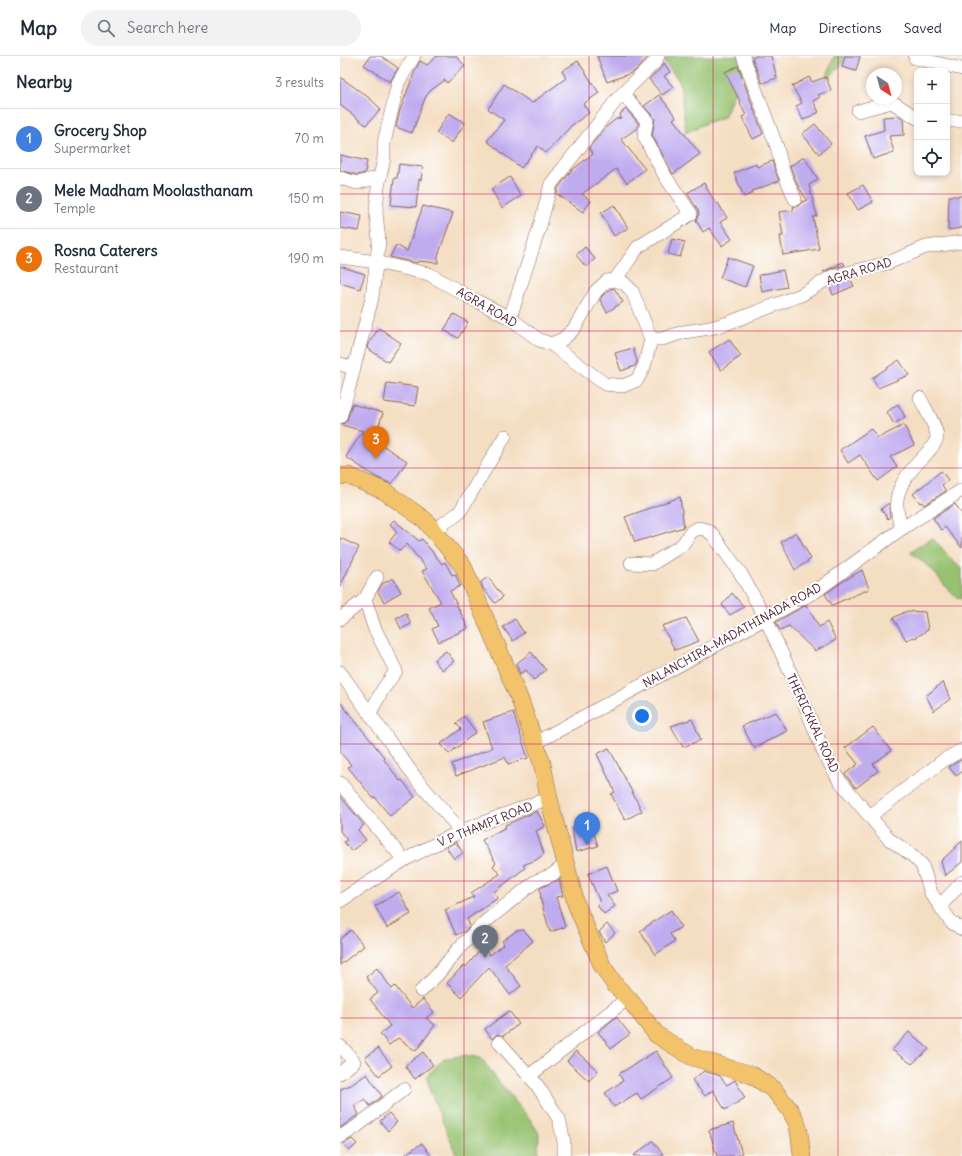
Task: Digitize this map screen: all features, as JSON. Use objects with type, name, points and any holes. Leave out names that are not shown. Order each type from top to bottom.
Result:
[{"type":"main road","points":[[340,476],[349,476],[384,491],[425,520],[463,566],[520,700],[542,763],[549,798],[576,904],[602,965],[615,984],[657,1035],[692,1057],[752,1075],[774,1090],[790,1110],[796,1121],[799,1131],[802,1156]]},
{"type":"street","points":[[510,318],[540,226],[551,184],[623,94],[656,62],[658,56]]},
{"type":"street","points":[[743,56],[777,147],[782,168],[795,199]]},
{"type":"street","points":[[340,416],[372,298],[379,240],[376,212],[384,158],[384,143],[398,83],[410,57]]},
{"type":"street","points":[[915,58],[962,69]]},
{"type":"street","points":[[615,280],[638,247],[691,214],[665,176],[644,136],[647,122],[623,94]]},
{"type":"street","points":[[858,111],[892,102],[914,116]]},
{"type":"street","points":[[950,121],[962,121]]},
{"type":"street","points":[[340,178],[357,183],[380,178]]},
{"type":"street","name":"AGRA ROAD","points":[[340,257],[376,262],[429,274],[510,318],[539,340],[551,344],[605,384],[623,386],[637,380],[644,367],[651,339],[662,339],[728,323],[801,294],[831,277],[888,263],[926,247],[962,242]]},
{"type":"street","points":[[551,344],[563,339],[574,329],[596,291],[607,281],[615,280],[624,283],[632,291],[651,339]]},
{"type":"street","points":[[340,364],[354,368]]},
{"type":"street","points":[[901,529],[897,509],[897,498],[900,489],[907,476],[934,444],[937,438],[934,427],[920,398]]},
{"type":"street","points":[[434,530],[459,513],[505,436]]},
{"type":"street","name":"NALANCHIRA-MADATHINADA ROAD","points":[[535,743],[765,617],[816,591],[901,529],[961,491]]},
{"type":"street","name":"THERICKKAL ROAD","points":[[631,563],[652,564],[682,545],[692,531],[699,528],[707,530],[712,535],[741,574],[765,617],[804,700],[823,751],[839,780],[889,839],[913,856],[922,865],[931,893],[951,922],[962,929]]},
{"type":"street","points":[[340,619],[365,599],[377,577]]},
{"type":"street","points":[[365,599],[374,627],[396,671],[383,689],[370,714]]},
{"type":"street","points":[[340,672],[416,780],[461,830]]},
{"type":"street","points":[[870,816],[944,760],[962,750]]},
{"type":"street","points":[[340,783],[404,860]]},
{"type":"street","name":"V P THAMPI ROAD","points":[[340,901],[404,860],[461,830],[549,798]]},
{"type":"street","points":[[421,991],[438,975],[460,948],[485,922],[536,882],[552,875],[566,864]]},
{"type":"street","points":[[940,906],[962,882]]},
{"type":"street","points":[[529,1076],[628,998]]},
{"type":"street","points":[[499,1042],[537,1085],[559,1120],[564,1142],[564,1156]]},
{"type":"street","points":[[340,1046],[348,1053],[354,1062],[340,1073]]},
{"type":"street","points":[[340,1137],[356,1127],[404,1089]]},
{"type":"green space","points":[[672,56],[750,56],[724,117],[706,123],[686,133],[680,83],[664,60]]},
{"type":"green space","points":[[834,56],[849,56],[825,82]]},
{"type":"green space","points":[[932,538],[953,562],[962,567],[962,599],[958,598],[949,591],[930,568],[910,552]]},
{"type":"green space","points":[[466,1055],[481,1058],[529,1118],[539,1133],[538,1156],[457,1156],[430,1091],[427,1076],[443,1059]]},
{"type":"building","points":[[370,56],[381,56],[398,68],[390,82],[364,65]]},
{"type":"building","points":[[437,56],[456,56],[465,66],[447,83],[445,80],[430,91],[425,98],[412,133],[396,127],[400,110],[420,61],[427,65]]},
{"type":"building","points":[[597,56],[649,56],[634,72],[607,82]]},
{"type":"building","points":[[756,56],[771,56],[777,78],[762,83],[752,58]]},
{"type":"building","points":[[845,56],[860,56],[856,71],[842,67]]},
{"type":"building","points":[[578,61],[599,93],[583,104],[589,113],[572,125],[546,153],[538,146],[521,168],[487,141],[504,120],[488,109],[504,84],[532,103],[566,78],[562,71]]},
{"type":"building","points":[[664,63],[670,72],[664,76],[673,87],[662,95],[649,79],[661,68]]},
{"type":"building","points":[[738,66],[763,134],[753,139],[742,117],[746,115],[740,104],[741,103],[725,72]]},
{"type":"building","points":[[340,77],[368,97],[381,109],[366,125],[340,105]]},
{"type":"building","points":[[809,77],[812,82],[826,77],[831,90],[818,95],[820,97],[813,101],[819,112],[803,120],[796,106],[802,103],[792,86]]},
{"type":"building","points":[[659,95],[676,117],[673,119],[700,154],[673,174],[652,135],[655,119],[644,106]]},
{"type":"building","points":[[626,109],[638,123],[638,128],[621,139],[645,169],[627,183],[616,169],[582,194],[591,201],[583,212],[557,194],[558,188],[572,170],[593,154],[589,148],[606,127],[616,119],[621,118],[620,114]]},
{"type":"building","points":[[449,113],[465,123],[452,143],[436,133]]},
{"type":"building","points":[[899,116],[903,119],[904,135],[889,136],[894,152],[873,159],[865,136],[884,130],[883,117]]},
{"type":"building","points":[[815,124],[831,144],[819,154],[802,134]]},
{"type":"building","points":[[340,155],[367,161],[365,173],[357,175],[340,170]]},
{"type":"building","points":[[804,157],[818,179],[809,185],[817,216],[813,217],[819,249],[783,255],[780,236],[783,236],[779,212],[794,210],[793,207],[798,206],[807,200],[798,186],[790,166]]},
{"type":"building","points":[[772,161],[779,181],[752,191],[753,193],[744,197],[734,173],[756,164],[757,167]]},
{"type":"building","points":[[399,164],[423,167],[421,180],[419,179],[416,207],[391,205],[394,178],[397,178]]},
{"type":"building","points":[[510,177],[521,196],[502,208],[491,189]]},
{"type":"building","points":[[704,183],[716,204],[718,203],[727,218],[720,222],[732,239],[722,246],[709,228],[703,232],[696,220],[699,214],[698,210],[687,193]]},
{"type":"building","points":[[863,185],[873,202],[858,210],[848,193]]},
{"type":"building","points":[[949,196],[962,196],[962,228],[948,230]]},
{"type":"building","points":[[614,205],[628,228],[614,236],[601,213]]},
{"type":"building","points":[[423,206],[453,213],[438,256],[438,263],[418,261],[417,263],[390,257],[396,245],[407,251]]},
{"type":"building","points":[[340,212],[362,216],[359,231],[340,228]]},
{"type":"building","points":[[672,239],[685,242],[680,257],[668,254]]},
{"type":"building","points":[[585,247],[595,259],[586,267],[576,255]]},
{"type":"building","points":[[728,257],[753,266],[745,287],[720,278]]},
{"type":"building","points":[[843,262],[845,265],[829,269]]},
{"type":"building","points":[[340,266],[365,274],[360,289],[340,283]]},
{"type":"building","points":[[783,270],[787,287],[762,292],[759,275]]},
{"type":"building","points":[[851,280],[854,286],[833,295],[830,287],[834,284]]},
{"type":"building","points":[[614,288],[623,302],[607,312],[600,300],[602,296]]},
{"type":"building","points":[[454,314],[468,322],[458,338],[444,330]]},
{"type":"building","points":[[379,328],[401,343],[388,362],[367,348],[368,344]]},
{"type":"building","points":[[729,339],[741,356],[721,370],[709,352]]},
{"type":"building","points":[[633,348],[637,361],[635,366],[621,371],[615,353]]},
{"type":"building","points":[[899,360],[909,375],[878,388],[872,378]]},
{"type":"building","points":[[387,383],[418,387],[415,406],[384,402]]},
{"type":"building","points":[[352,404],[383,413],[374,440],[407,461],[392,484],[376,477],[346,457],[363,431],[342,425],[347,420]]},
{"type":"building","points":[[898,404],[905,417],[894,424],[887,412]]},
{"type":"building","points":[[904,425],[914,445],[890,457],[897,467],[878,481],[860,455],[848,463],[840,450],[871,429],[878,438]]},
{"type":"building","points":[[941,471],[948,480],[942,485],[946,491],[924,505],[922,502],[920,503],[913,494]]},
{"type":"building","points":[[680,497],[684,527],[635,542],[625,517]]},
{"type":"building","points":[[889,503],[890,517],[888,519],[881,509]]},
{"type":"building","points":[[955,504],[962,514],[962,548],[945,527],[941,530],[933,518]]},
{"type":"building","points":[[394,520],[419,541],[422,539],[442,564],[445,562],[452,575],[455,574],[460,586],[450,591],[468,628],[439,642],[432,629],[438,626],[429,608],[441,602],[422,571],[427,569],[407,544],[400,551],[389,542],[397,532],[390,524]]},
{"type":"building","points":[[796,532],[811,559],[795,570],[781,542]]},
{"type":"building","points":[[340,538],[359,547],[340,587]]},
{"type":"building","points":[[862,570],[869,589],[832,605],[825,594]]},
{"type":"building","points":[[488,577],[503,597],[495,603],[483,588],[481,582]]},
{"type":"building","points":[[393,578],[401,592],[384,602],[378,592],[382,584]]},
{"type":"building","points":[[732,593],[744,607],[730,615],[722,605]]},
{"type":"building","points":[[806,605],[819,627],[827,622],[836,640],[815,651],[789,626],[780,630],[776,622]]},
{"type":"building","points":[[907,611],[925,612],[928,630],[915,638],[906,640],[893,618]]},
{"type":"building","points":[[406,613],[411,624],[401,629],[396,618]]},
{"type":"building","points":[[686,618],[699,641],[675,650],[662,626]]},
{"type":"building","points":[[515,619],[524,633],[513,641],[503,627]]},
{"type":"building","points":[[446,651],[454,661],[442,670],[434,660]]},
{"type":"building","points":[[531,652],[546,670],[534,680],[526,670],[520,674],[516,664]]},
{"type":"building","points":[[943,682],[950,699],[934,711],[926,696]]},
{"type":"building","points":[[340,702],[384,757],[383,758],[400,781],[402,780],[415,797],[390,816],[348,767],[351,765],[340,752]]},
{"type":"building","points":[[513,712],[528,758],[508,764],[505,757],[456,776],[452,764],[492,748],[483,722]]},
{"type":"building","points":[[776,712],[787,731],[754,748],[742,726]]},
{"type":"building","points":[[464,716],[476,732],[449,754],[441,744],[461,729],[456,723]]},
{"type":"building","points":[[692,719],[701,740],[683,747],[671,726]]},
{"type":"building","points":[[873,727],[891,751],[873,764],[878,771],[856,788],[845,774],[858,764],[845,748]]},
{"type":"building","points":[[609,748],[642,811],[625,820],[611,794],[615,792],[597,754]]},
{"type":"building","points":[[962,759],[962,772],[956,776],[949,767]]},
{"type":"building","points":[[340,796],[364,825],[358,830],[366,840],[351,851],[344,842],[347,840],[340,831]]},
{"type":"building","points":[[537,811],[545,826],[536,831],[544,854],[536,860],[523,865],[525,868],[494,892],[498,898],[467,919],[470,926],[465,931],[456,935],[445,910],[474,897],[471,893],[500,874],[493,866],[496,863],[482,840],[506,827],[505,825]]},
{"type":"building","points":[[592,827],[598,846],[576,852],[572,828]]},
{"type":"building","points":[[962,841],[962,862],[945,876],[941,861]]},
{"type":"building","points":[[456,842],[463,853],[454,859],[446,847]]},
{"type":"building","points":[[607,866],[617,891],[607,895],[615,906],[604,914],[597,905],[600,902],[588,874]]},
{"type":"building","points":[[559,879],[563,896],[556,897],[565,927],[550,932],[541,901],[540,888]]},
{"type":"building","points":[[399,892],[411,914],[387,928],[375,906]]},
{"type":"building","points":[[671,910],[681,927],[670,934],[675,941],[655,955],[640,931]]},
{"type":"building","points":[[607,924],[615,933],[605,942],[599,932]]},
{"type":"building","points":[[351,930],[364,946],[340,965],[340,939]]},
{"type":"building","points":[[524,930],[533,941],[505,965],[521,986],[510,995],[489,967],[461,997],[447,983],[464,965],[466,967],[482,948],[490,955],[504,944],[502,941],[516,931]]},
{"type":"building","points":[[377,968],[392,989],[395,986],[412,1008],[423,999],[434,1012],[426,1018],[435,1025],[416,1051],[398,1038],[389,1045],[380,1034],[390,1026],[370,999],[378,993],[366,977]]},
{"type":"building","points":[[509,1011],[519,1024],[503,1036],[497,1034],[492,1039],[485,1029]]},
{"type":"building","points":[[616,1017],[630,1034],[611,1048],[598,1032]]},
{"type":"building","points":[[909,1032],[929,1049],[912,1064],[892,1050]]},
{"type":"building","points":[[378,1048],[392,1066],[379,1076],[365,1058]]},
{"type":"building","points":[[576,1051],[598,1071],[589,1081],[567,1061]]},
{"type":"building","points":[[656,1051],[673,1078],[641,1099],[637,1093],[614,1107],[605,1093],[623,1081],[619,1074]]},
{"type":"building","points":[[423,1052],[433,1065],[415,1079],[405,1066]]},
{"type":"building","points":[[704,1071],[720,1076],[727,1085],[735,1080],[745,1098],[725,1110],[713,1090],[705,1096],[692,1080]]},
{"type":"building","points":[[367,1074],[382,1096],[370,1106],[365,1099],[354,1106],[359,1114],[340,1128],[340,1089],[351,1085]]},
{"type":"building","points":[[389,1113],[397,1122],[388,1131],[380,1121]]},
{"type":"building","points":[[733,1123],[742,1154],[734,1156],[717,1156],[709,1130]]},
{"type":"building","points":[[352,1139],[357,1144],[349,1151],[343,1144]]},
{"type":"building","points":[[653,1141],[664,1156],[633,1156]]},
{"type":"building","points":[[422,1143],[431,1156],[403,1156]]},
{"type":"place","name":"Rosna Caterers","points":[[376,459]]},
{"type":"place","name":"Grocery Shop","points":[[587,845]]},
{"type":"place","name":"Mele Madham Moolasthanam","points":[[485,958]]}]
